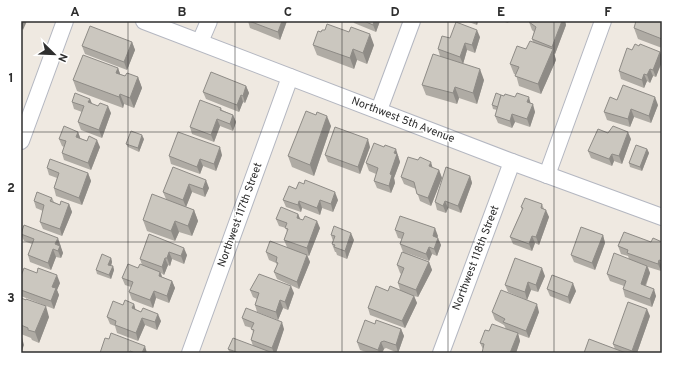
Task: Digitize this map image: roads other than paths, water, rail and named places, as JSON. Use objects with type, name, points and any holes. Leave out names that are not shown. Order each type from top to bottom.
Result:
[{"type":"street","points":[[21,140],[65,21]]},
{"type":"street","name":"Northwest 5th Avenue","points":[[144,21],[512,162],[662,217]]},
{"type":"street","points":[[200,42],[209,21]]},
{"type":"street","points":[[379,110],[412,21]]},
{"type":"street","points":[[547,175],[604,21]]},
{"type":"street","name":"Northwest 117th Street","points":[[190,353],[290,77]]},
{"type":"street","name":"Northwest 118th Street","points":[[441,353],[512,162]]}]
